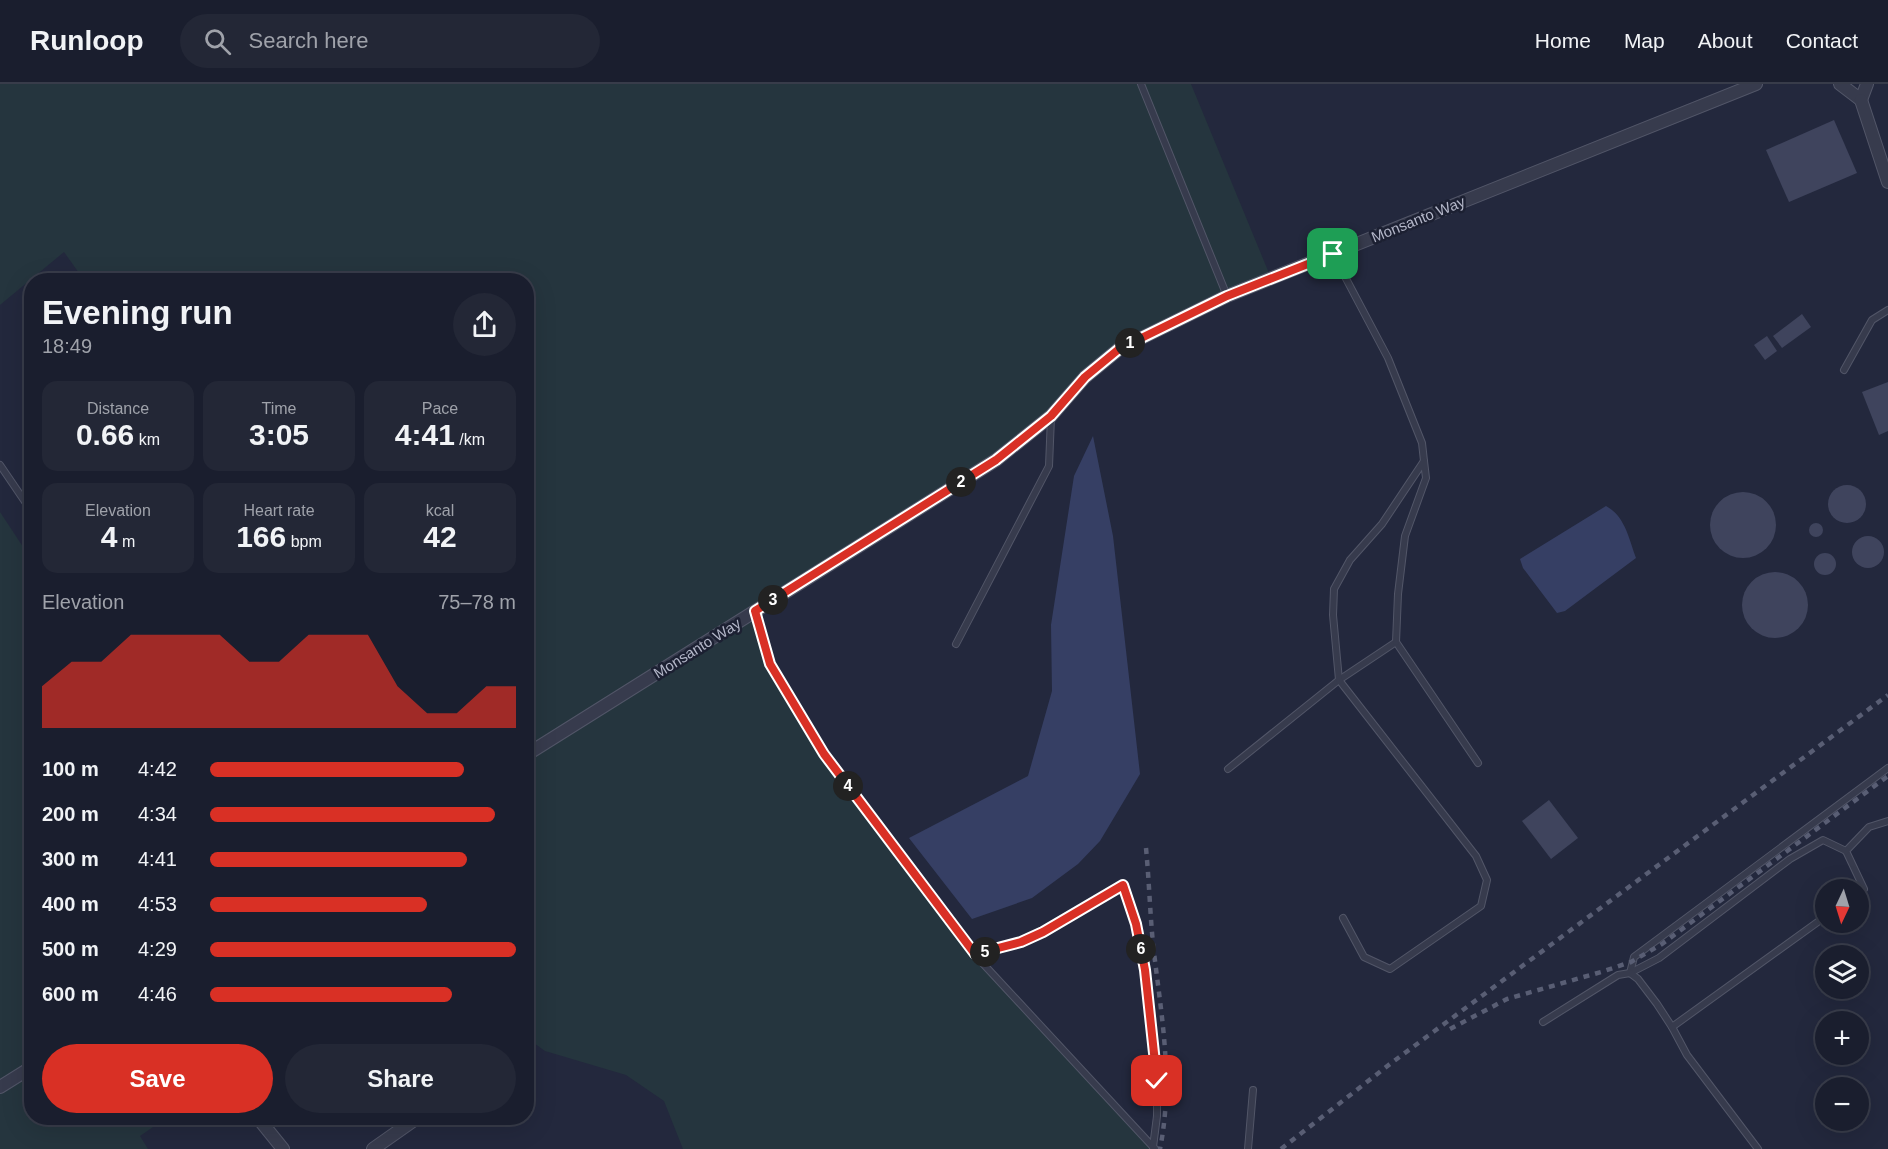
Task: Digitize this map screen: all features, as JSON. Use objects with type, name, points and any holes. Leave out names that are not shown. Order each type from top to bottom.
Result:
[{"type":"street","name":"Monsanto Way","points":[[534,750],[996,460],[1051,416],[1085,377],[1119,349],[1227,296],[1756,84]]},
{"type":"street","points":[[1840,84],[1861,100],[1888,183]]},
{"type":"street","points":[[1861,100],[1867,84]]},
{"type":"street","points":[[0,1087],[24,1072]]},
{"type":"street","points":[[264,1125],[283,1149]]},
{"type":"street","points":[[373,1149],[407,1125]]},
{"type":"lane","points":[[1141,84],[1227,296]]},
{"type":"lane","points":[[1333,254],[1388,358],[1422,443],[1426,478],[1405,536],[1398,594],[1396,642],[1478,763]]},
{"type":"lane","points":[[1844,370],[1872,320],[1888,310]]},
{"type":"lane","points":[[956,644],[1049,466],[1051,416]]},
{"type":"lane","points":[[1342,918],[1364,957],[1390,969],[1481,906],[1487,880],[1476,856],[1339,680],[1333,615],[1334,589],[1350,560],[1382,524],[1424,461]]},
{"type":"lane","points":[[0,465],[24,500]]},
{"type":"lane","points":[[755,611],[770,664],[824,754],[975,954],[1154,1148]]},
{"type":"lane","points":[[1228,769],[1339,680],[1396,642]]},
{"type":"lane","points":[[1629,974],[1634,957],[1888,768]]},
{"type":"lane","points":[[1846,851],[1869,827],[1888,820]]},
{"type":"lane","points":[[1543,1022],[1618,975],[1629,974],[1659,958],[1790,859],[1823,840],[1846,851],[1859,879]]},
{"type":"lane","points":[[975,954],[1021,942],[1043,932],[1123,885],[1136,924],[1145,970],[1157,1081],[1154,1148]]},
{"type":"lane","points":[[1672,1027],[1815,924]]},
{"type":"lane","points":[[1629,974],[1638,979],[1672,1027],[1687,1055],[1758,1149]]},
{"type":"lane","points":[[1248,1149],[1253,1090]]},
{"type":"shaded area","points":[[0,84],[1191,84],[1271,278],[1119,349],[996,460],[755,611],[770,664],[824,754],[975,955],[1155,1149],[683,1149],[664,1101],[626,1075],[545,1051],[534,1043],[534,273],[79,273],[64,252],[39,273],[24,273],[24,285],[0,305]]},
{"type":"shaded area","points":[[0,512],[24,548],[24,1125],[156,1125],[140,1136],[148,1149],[0,1149]]},
{"type":"water","points":[[1093,436],[1113,536],[1140,774],[1100,841],[1078,864],[1032,898],[972,919],[909,838],[1028,776],[1052,691],[1051,625],[1074,476]]},
{"type":"water","points":[[1606,506],[1622,522],[1636,558],[1565,611],[1557,613],[1523,568],[1520,559]]},
{"type":"building","points":[[1834,120],[1857,173],[1789,202],[1766,150]]},
{"type":"building","points":[[1802,314],[1811,327],[1782,348],[1773,336]]},
{"type":"building","points":[[1767,336],[1777,351],[1765,360],[1754,345]]},
{"type":"building","points":[[1888,382],[1888,431],[1879,435],[1862,392]]},
{"type":"building","points":[[1847,485],[1860,491],[1866,504],[1860,517],[1847,523],[1834,517],[1828,504],[1834,491]]},
{"type":"building","points":[[1743,492],[1755,495],[1766,502],[1773,513],[1776,525],[1773,537],[1766,548],[1755,555],[1743,558],[1731,555],[1720,548],[1713,537],[1710,525],[1713,513],[1720,502],[1731,495]]},
{"type":"building","points":[[1816,523],[1821,525],[1823,530],[1821,535],[1816,537],[1811,535],[1809,530],[1811,525]]},
{"type":"building","points":[[1868,536],[1879,541],[1884,552],[1879,563],[1868,568],[1857,563],[1852,552],[1857,541]]},
{"type":"building","points":[[1825,553],[1833,556],[1836,564],[1833,572],[1825,575],[1817,572],[1814,564],[1817,556]]},
{"type":"building","points":[[1775,572],[1788,575],[1798,582],[1805,592],[1808,605],[1805,618],[1798,628],[1788,635],[1775,638],[1762,635],[1752,628],[1745,618],[1742,605],[1745,592],[1752,582],[1762,575]]},
{"type":"building","points":[[1549,800],[1578,838],[1551,859],[1522,821]]},
{"type":"railway","points":[[1281,1149],[1390,1064],[1888,695]]},
{"type":"railway","points":[[1450,1029],[1507,999],[1631,962],[1662,944],[1888,776]]},
{"type":"railway","points":[[1146,848],[1153,944],[1165,1047],[1166,1097],[1160,1149]]},
{"type":"route","points":[[1157,1081],[1145,970],[1136,924],[1123,885],[1043,932],[1021,942],[975,954],[824,754],[770,664],[755,611],[996,460],[1051,416],[1085,377],[1119,349],[1227,296],[1333,254]]}]
